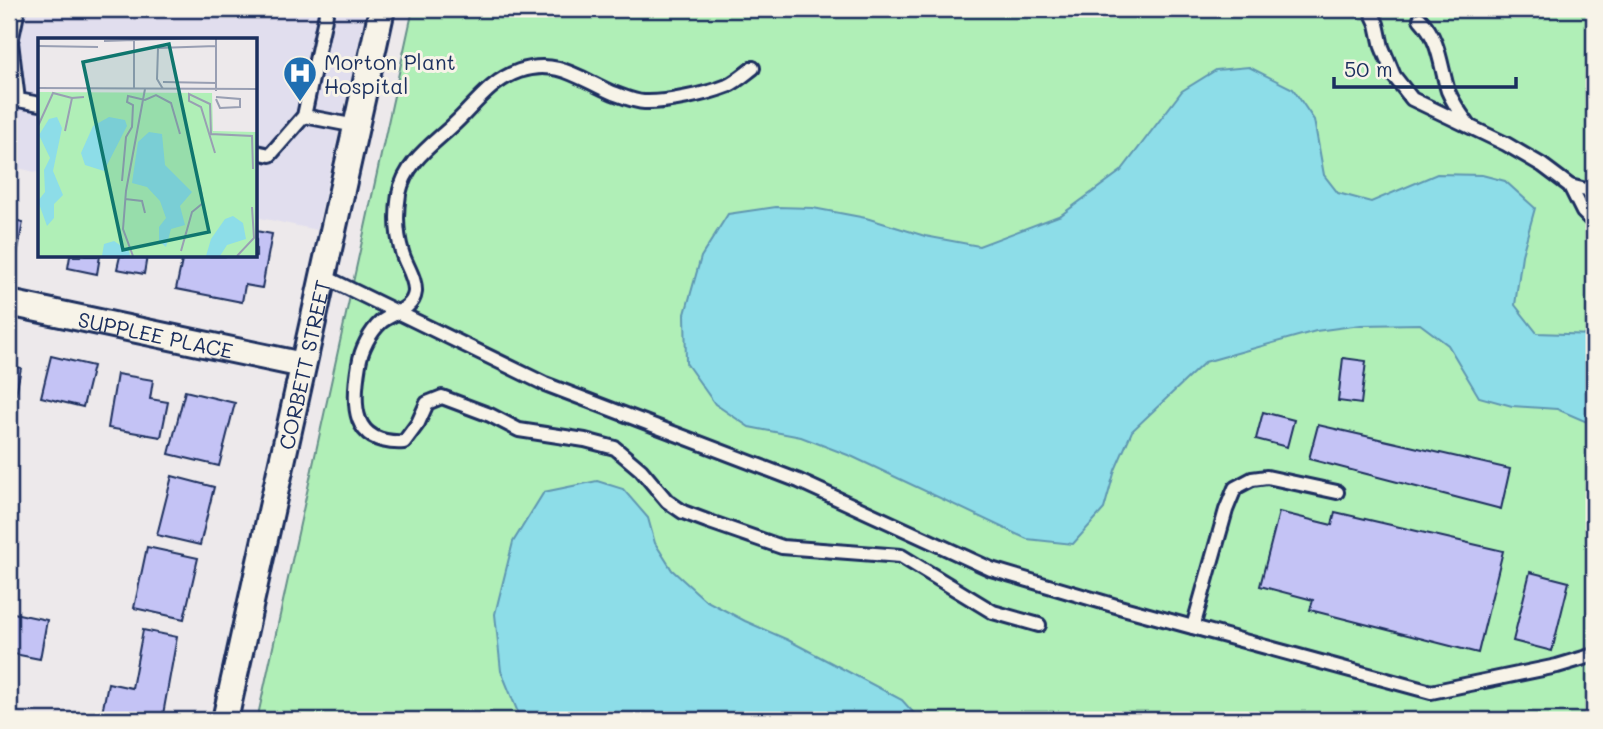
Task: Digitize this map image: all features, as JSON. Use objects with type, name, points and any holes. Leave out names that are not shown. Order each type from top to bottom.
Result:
[{"type":"street","name":"CORBETT STREET","points":[[225,720],[382,9]]},
{"type":"street","name":"SUPPLEE PLACE","points":[[9,303],[303,365]]},
{"type":"lane","points":[[18,9],[10,42],[18,100],[38,104]]},
{"type":"lane","points":[[257,152],[270,155],[304,116],[327,9]]},
{"type":"lane","points":[[1370,9],[1394,76],[1412,99],[1468,124],[1542,165],[1570,186],[1594,192]]},
{"type":"lane","points":[[1420,19],[1437,44],[1448,89],[1455,106],[1468,124]]},
{"type":"lane","points":[[753,68],[729,85],[710,91],[643,102],[612,93],[568,70],[538,66],[517,71],[487,88],[450,128],[412,163],[400,191],[396,223],[401,250],[415,292],[411,303],[381,322],[371,334],[360,357],[354,393],[359,421],[372,438],[385,443],[404,442],[418,423],[427,403],[442,397],[490,415],[519,430],[585,440],[615,448],[641,470],[667,501],[683,512],[782,547],[901,556],[993,612],[1039,625]]},
{"type":"lane","points":[[304,116],[356,126]]},
{"type":"lane","points":[[1570,186],[1583,212],[1594,223]]},
{"type":"lane","points":[[323,276],[545,384],[799,481],[991,569],[1431,692],[1557,666],[1594,655]]},
{"type":"lane","points":[[1193,627],[1222,523],[1235,488],[1252,479],[1267,477],[1337,492]]},
{"type":"shaded area","name":"Morton Plant Hospital","points":[[9,9],[366,9],[317,230],[257,217],[257,38],[38,38],[38,173],[9,166]]},
{"type":"green space","points":[[413,9],[1594,9],[1594,720],[257,720]]},
{"type":"water","points":[[1249,67],[1293,89],[1314,120],[1324,175],[1338,193],[1371,202],[1437,174],[1482,175],[1505,181],[1535,208],[1522,255],[1515,305],[1537,333],[1594,335],[1594,425],[1557,409],[1512,406],[1479,397],[1448,345],[1420,324],[1361,325],[1316,331],[1205,362],[1132,431],[1115,470],[1104,509],[1073,544],[1027,539],[853,457],[801,437],[749,427],[715,404],[686,363],[685,314],[701,257],[728,214],[776,207],[813,208],[866,218],[925,236],[979,246],[1061,215],[1121,171],[1182,91],[1216,70]]},
{"type":"water","points":[[597,481],[623,489],[648,518],[655,543],[672,570],[705,600],[902,700],[920,720],[521,720],[501,671],[495,614],[513,542],[544,492]]},
{"type":"building","points":[[9,219],[23,222],[17,255],[9,254]]},
{"type":"building","points":[[257,231],[272,234],[262,288],[245,285],[242,302],[176,289],[183,257],[257,257]]},
{"type":"building","points":[[70,257],[100,257],[97,274],[68,268]]},
{"type":"building","points":[[120,257],[147,257],[144,274],[117,269]]},
{"type":"building","points":[[51,356],[93,366],[83,407],[41,397]]},
{"type":"building","points":[[1343,358],[1366,361],[1361,404],[1338,401]]},
{"type":"building","points":[[9,365],[21,368],[16,394],[9,392]]},
{"type":"building","points":[[117,374],[153,380],[150,399],[168,402],[161,437],[108,428]]},
{"type":"building","points":[[185,391],[235,403],[219,466],[169,454]]},
{"type":"building","points":[[1263,412],[1294,420],[1287,447],[1256,439]]},
{"type":"building","points":[[1318,425],[1510,469],[1501,509],[1309,459]]},
{"type":"building","points":[[172,476],[214,487],[200,545],[157,535]]},
{"type":"building","points":[[1279,512],[1332,525],[1335,512],[1503,551],[1478,653],[1310,610],[1313,600],[1260,586]]},
{"type":"building","points":[[147,547],[198,558],[184,619],[134,608]]},
{"type":"building","points":[[1530,572],[1569,582],[1552,651],[1513,641]]},
{"type":"building","points":[[9,612],[47,620],[40,659],[9,653]]},
{"type":"building","points":[[143,630],[177,637],[162,720],[137,720],[102,713],[108,683],[132,688]]},
{"type":"place","name":"Morton Plant Hospital","points":[[300,103]]}]
